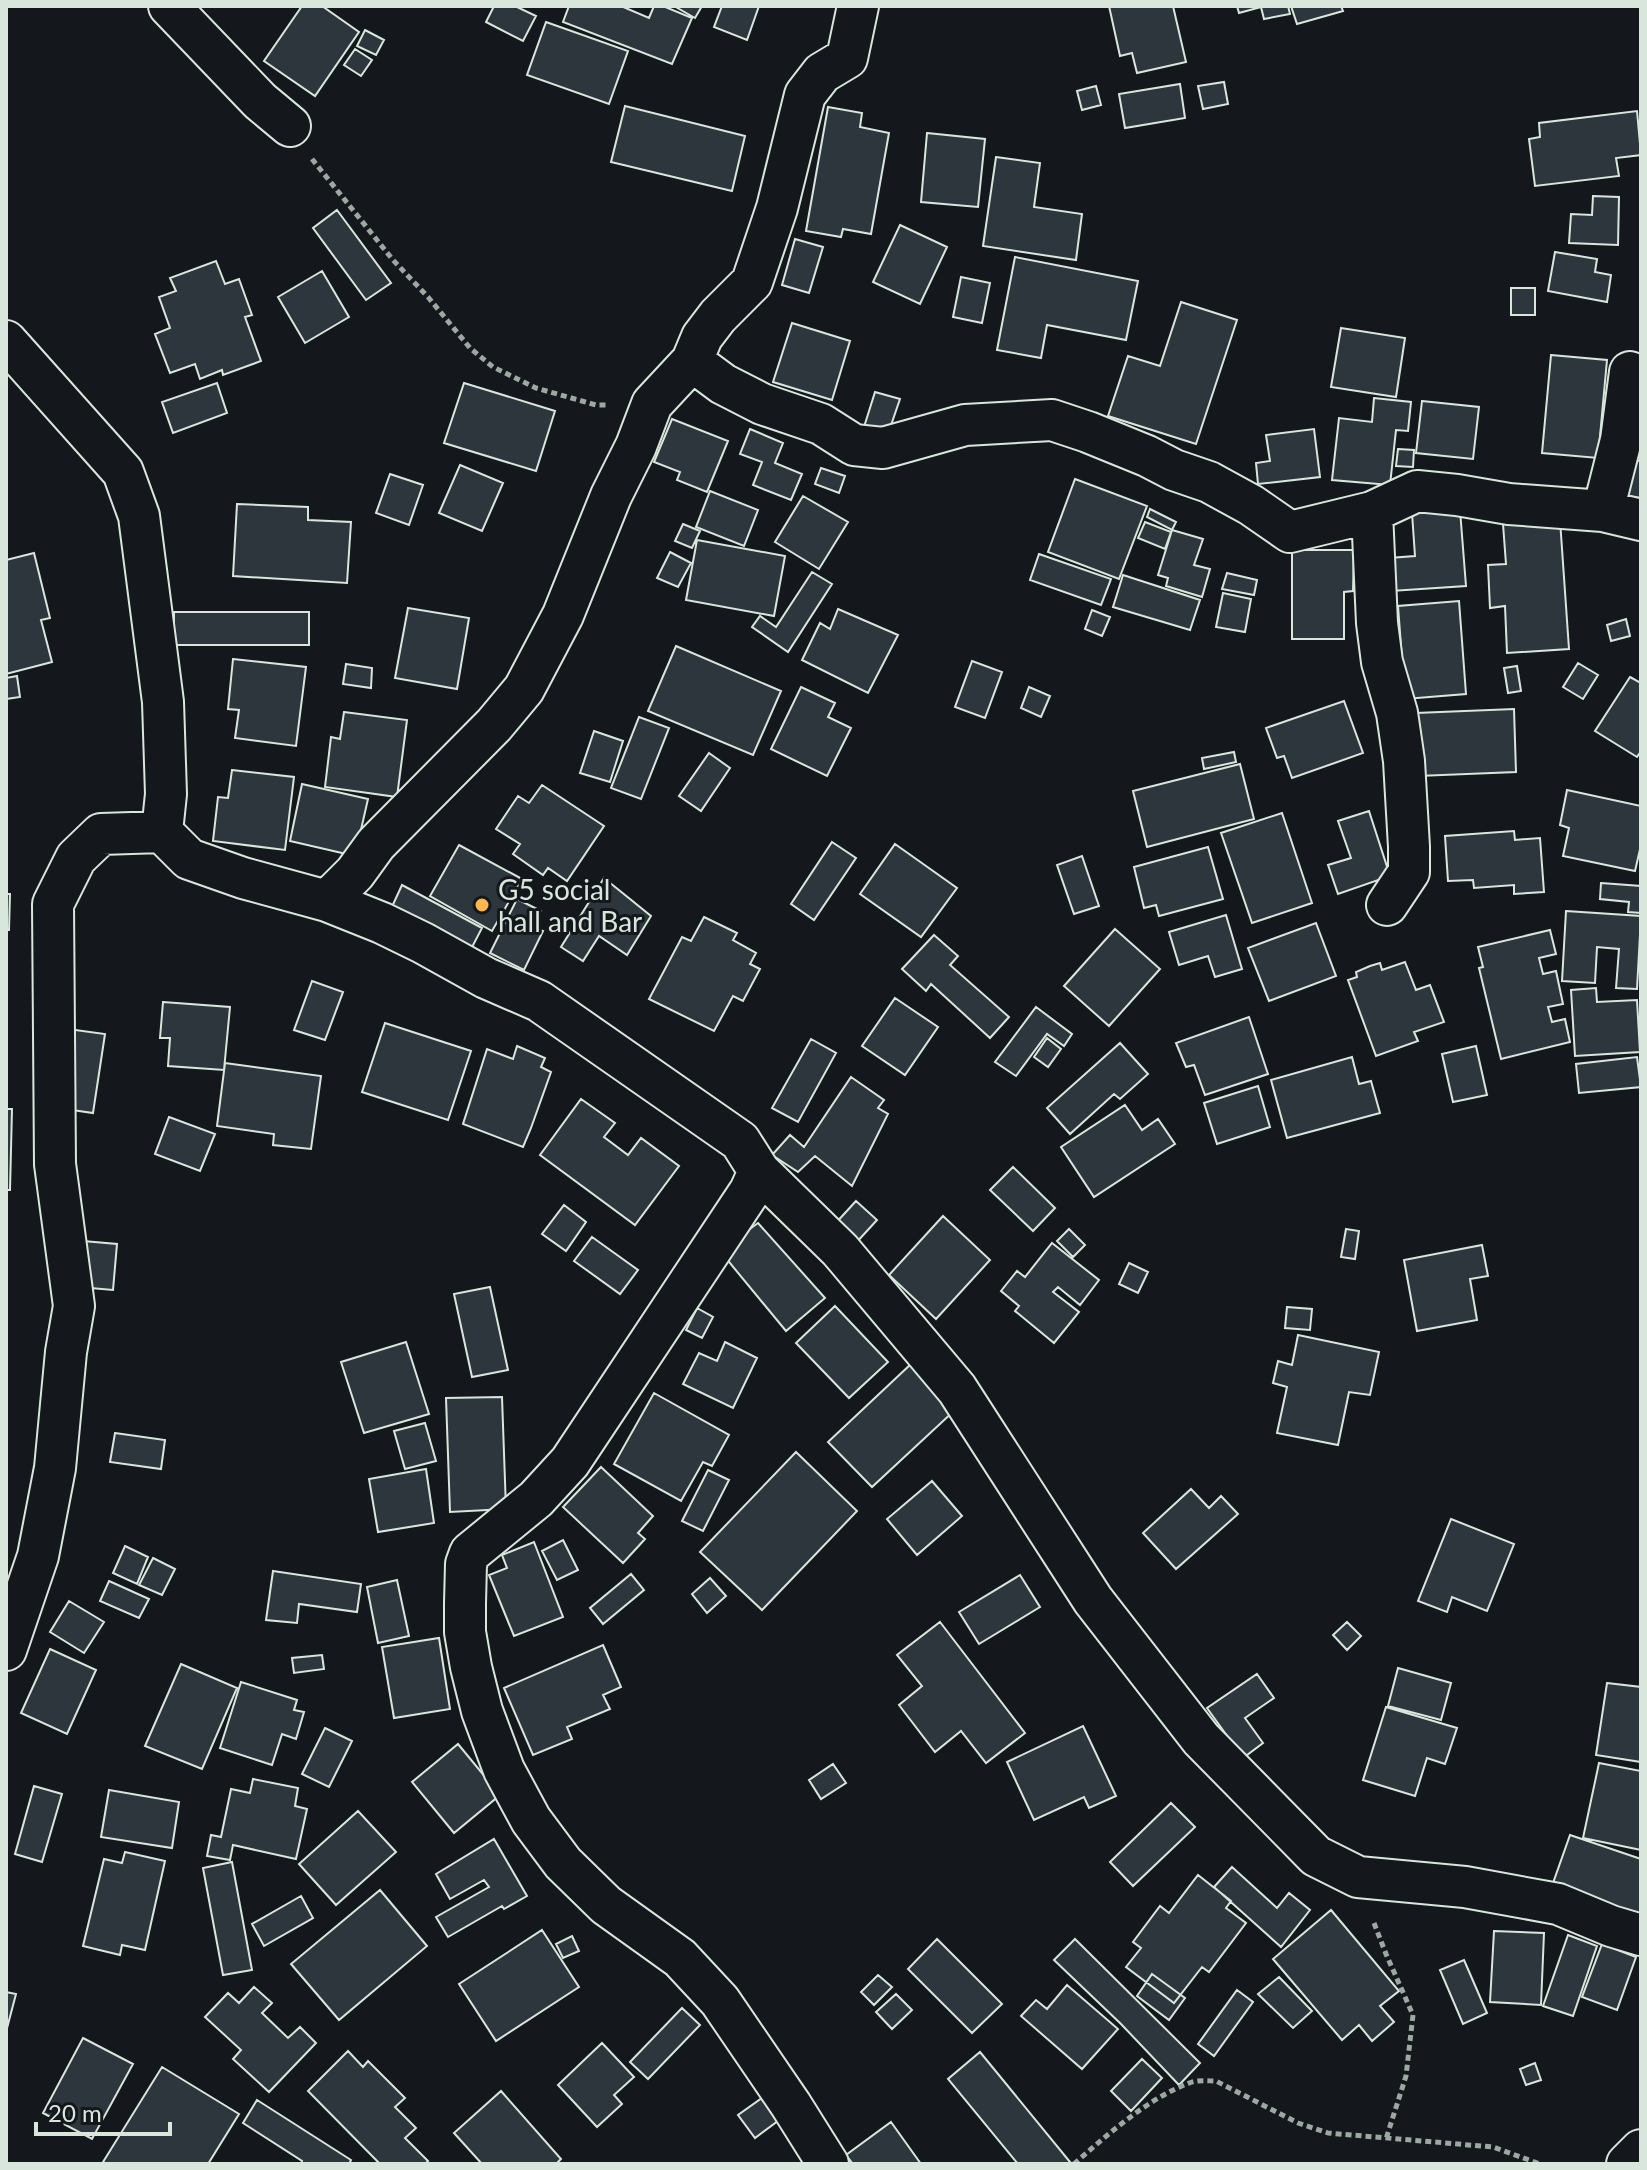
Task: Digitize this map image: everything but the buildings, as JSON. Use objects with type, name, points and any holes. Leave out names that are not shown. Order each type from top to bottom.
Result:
[{"type":"street","points":[[169,6],[260,101],[290,126]]},
{"type":"street","points":[[327,901],[355,873],[376,844],[494,725],[524,689],[563,615],[652,404],[692,361],[702,337],[718,316],[752,282],[777,208],[805,95],[822,73],[847,58],[858,6]]},
{"type":"street","points":[[6,341],[123,472],[139,516],[163,702],[166,794],[162,832]]},
{"type":"street","points":[[692,361],[723,384],[762,404],[821,424],[854,445],[883,448],[965,425],[1052,420],[1209,482],[1251,505],[1290,532],[1372,512],[1417,491],[1622,515],[1621,440],[1630,372]]},
{"type":"street","points":[[1372,512],[1377,623],[1382,662],[1399,725],[1409,847],[1409,872],[1387,905]]},
{"type":"street","points":[[6,1650],[41,1541],[55,1468],[66,1352],[74,1306],[55,1164],[53,904],[76,858],[101,834],[162,832],[189,859],[243,878],[327,901],[382,923],[486,978],[539,1001],[740,1141],[759,1171],[840,1250],[957,1389],[1093,1600],[1201,1739],[1316,1856],[1358,1877],[1465,1887],[1558,1904],[1641,1935]]},
{"type":"street","points":[[759,1171],[750,1191],[570,1462],[536,1499],[470,1553],[465,1576],[465,1632],[471,1667],[491,1736],[504,1770],[531,1820],[563,1863],[606,1905],[680,1958],[720,2001],[828,2164]]},
{"type":"street","points":[[1627,2164],[1641,2150]]},
{"type":"path","points":[[290,126],[393,260],[470,348],[493,367],[536,388],[596,405],[652,404]]},
{"type":"path","points":[[1358,1877],[1386,1954],[1413,2015],[1406,2076],[1386,2139]]},
{"type":"path","points":[[1074,2164],[1151,2104],[1194,2081],[1205,2080],[1216,2081],[1298,2123],[1328,2133],[1493,2147],[1540,2164]]},
{"type":"place","name":"G5 social hall and Bar","points":[[482,905]]}]
